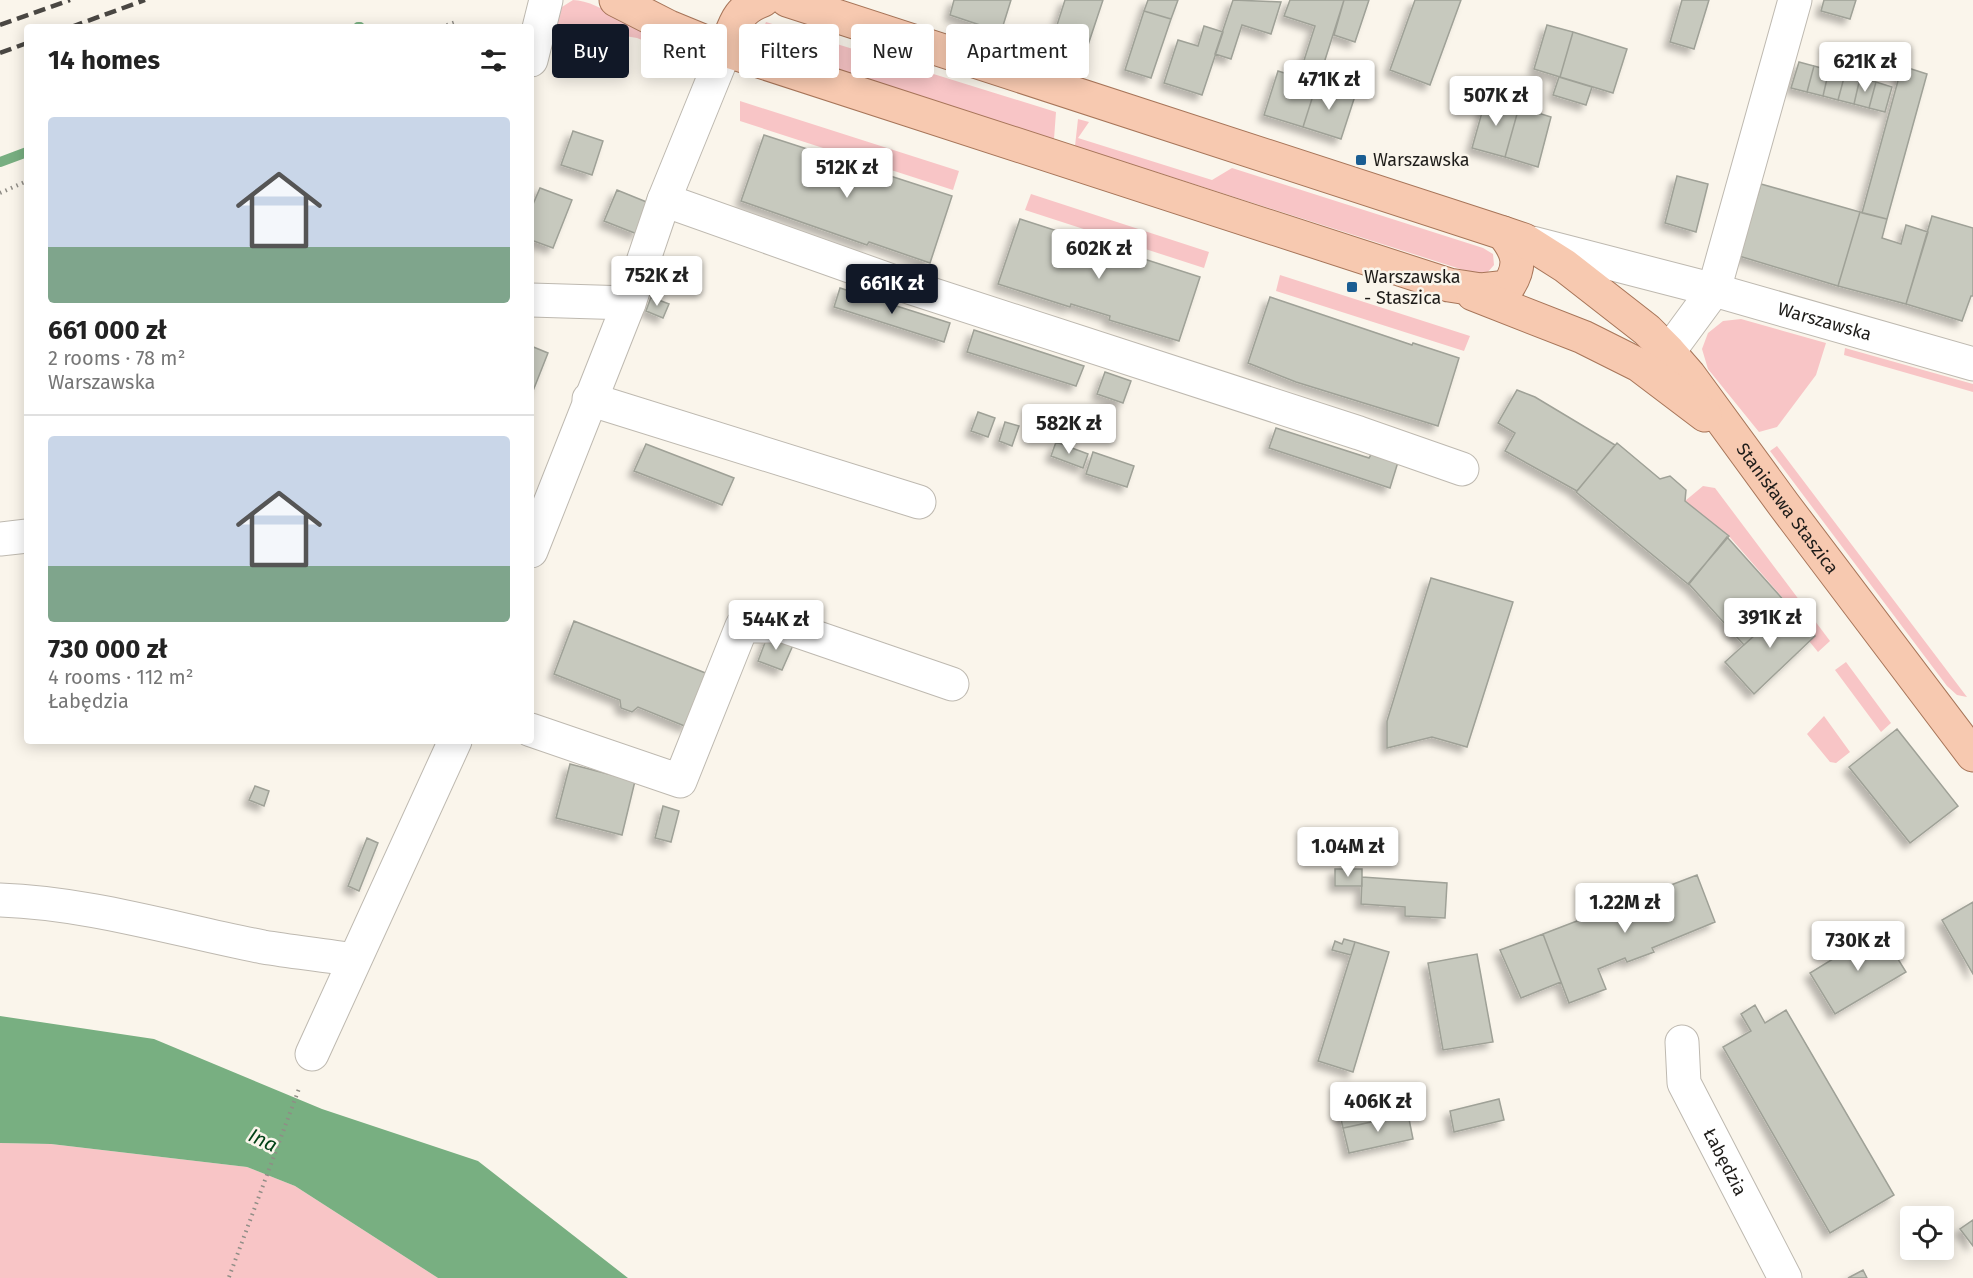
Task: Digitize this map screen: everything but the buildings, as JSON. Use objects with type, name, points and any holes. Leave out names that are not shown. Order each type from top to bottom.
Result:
[{"type":"main road","points":[[615,0],[663,24]]},
{"type":"main road","points":[[727,45],[738,16],[748,6],[763,0]]},
{"type":"main road","name":"Warszawska","points":[[787,0],[1513,237]]},
{"type":"main road","points":[[727,51],[1449,285],[1481,290],[1508,287],[1517,272],[1518,257],[1513,237]]},
{"type":"main road","name":"Stanisława Staszica","points":[[1513,237],[1605,295],[1647,330],[1660,364],[1732,435],[1973,755]]},
{"type":"main road","name":"Stanisława Staszica","points":[[1449,285],[1583,337],[1639,365],[1660,364]]},
{"type":"street","points":[[534,48],[546,0]]},
{"type":"street","points":[[1660,364],[1714,290],[1795,0]]},
{"type":"street","points":[[534,543],[589,399],[629,303],[664,200],[714,78]]},
{"type":"street","points":[[664,200],[906,286],[1359,433],[1462,469]]},
{"type":"street","name":"Warszawska","points":[[1513,237],[1714,290],[1973,364]]},
{"type":"street","points":[[534,300],[629,303]]},
{"type":"street","points":[[589,399],[919,502]]},
{"type":"street","points":[[0,539],[24,536]]},
{"type":"street","points":[[534,731],[680,782],[742,626],[783,626],[952,684]]},
{"type":"street","points":[[312,1054],[454,744]]},
{"type":"street","points":[[0,900],[48,903],[163,924],[263,947],[354,960]]},
{"type":"street","name":"Łabędzia","points":[[1682,1042],[1684,1083],[1785,1278]]},
{"type":"path","points":[[450,24],[456,22]]},
{"type":"path","points":[[0,193],[24,182]]},
{"type":"path","points":[[229,1277],[312,1054]]},
{"type":"shaded area","points":[[573,0],[596,6],[629,24],[548,23],[554,12]]},
{"type":"shaded area","points":[[629,24],[641,32],[641,40],[629,37]]},
{"type":"shaded area","points":[[839,45],[851,48],[851,74],[839,70]]},
{"type":"shaded area","points":[[934,74],[1056,112],[1054,139],[864,78],[934,78]]},
{"type":"shaded area","points":[[740,101],[959,171],[953,190],[740,121]]},
{"type":"shaded area","points":[[1078,119],[1089,122],[1078,138],[1212,180],[1232,168],[1483,248],[1493,254],[1494,265],[1487,273],[1476,274],[1075,146]]},
{"type":"shaded area","points":[[1031,194],[1209,252],[1204,268],[1025,210]]},
{"type":"shaded area","points":[[1280,275],[1470,336],[1464,351],[1276,291]]},
{"type":"shaded area","points":[[1741,319],[1826,343],[1816,375],[1777,427],[1759,432],[1708,369],[1702,349],[1708,333],[1723,321]]},
{"type":"shaded area","points":[[1845,348],[1973,384],[1973,392],[1844,355]]},
{"type":"shaded area","points":[[1777,446],[1967,697],[1957,695],[1947,686],[1770,451]]},
{"type":"shaded area","points":[[1703,486],[1715,488],[1830,641],[1818,652],[1809,641],[1815,635],[1728,535],[1685,501]]},
{"type":"shaded area","points":[[1846,662],[1891,723],[1881,732],[1835,670]]},
{"type":"shaded area","points":[[1824,716],[1850,752],[1836,763],[1830,762],[1807,734]]},
{"type":"shaded area","points":[[0,1143],[51,1144],[247,1167],[295,1186],[438,1278],[0,1278]]},
{"type":"water","name":"Ina","points":[[0,1016],[154,1039],[322,1109],[478,1161],[628,1278],[438,1278],[295,1186],[247,1167],[51,1144],[0,1143]]},
{"type":"waterway","points":[[0,162],[24,153]]},
{"type":"railway","points":[[0,25],[70,0]]},
{"type":"railway","points":[[79,24],[145,0]]},
{"type":"railway","points":[[0,53],[24,44]]},
{"type":"place","name":"Warszawska","points":[[1361,160]]},
{"type":"place","name":"Warszawska - Staszica","points":[[1352,287]]}]
